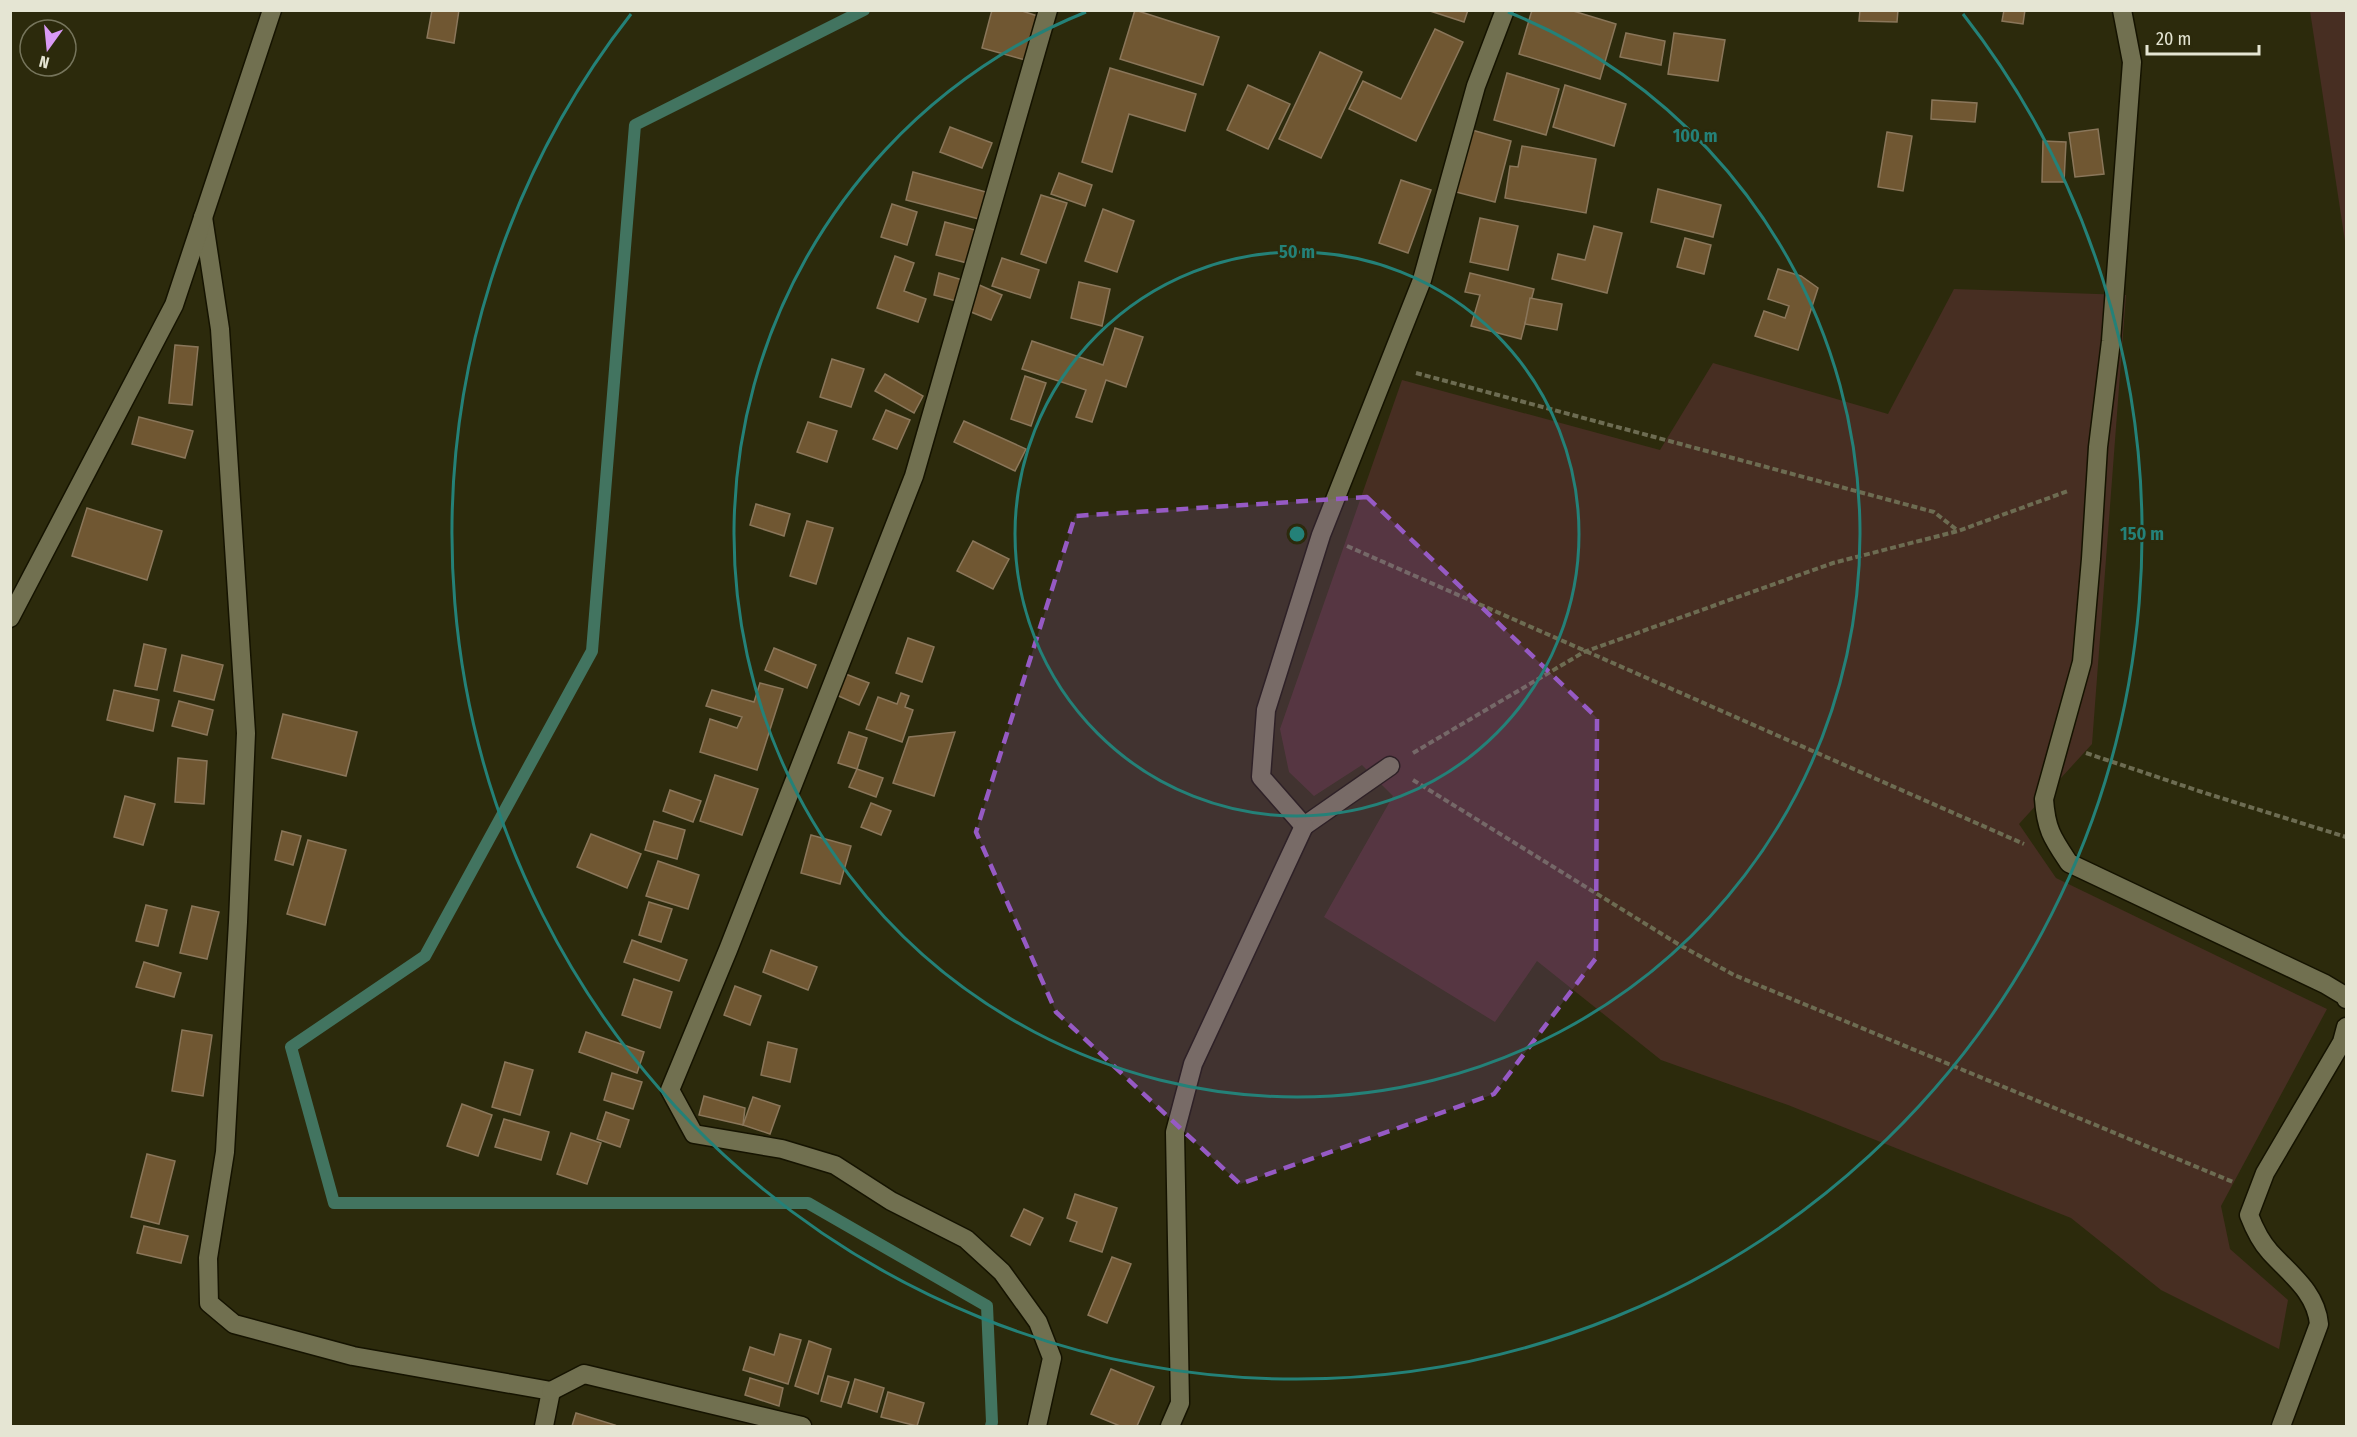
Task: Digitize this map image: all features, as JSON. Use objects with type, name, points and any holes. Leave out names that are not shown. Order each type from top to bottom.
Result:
[{"type":"street","points":[[10,618],[174,305],[272,10]]},
{"type":"street","points":[[1037,1426],[1052,1358],[1038,1322],[1002,1272],[966,1239],[891,1200],[835,1165],[782,1149],[694,1134],[670,1090],[732,939],[914,476],[1048,10]]},
{"type":"street","points":[[1304,826],[1261,777],[1266,710],[1321,535],[1422,280],[1476,86],[1505,10]]},
{"type":"street","points":[[2122,10],[2132,62],[2111,341],[2096,482],[2082,662],[2044,799],[2045,822],[2069,864],[2325,984],[2345,996],[2346,999]]},
{"type":"street","points":[[203,217],[220,329],[246,733],[225,1152],[208,1258],[209,1303],[234,1324],[353,1356],[551,1390],[585,1374],[802,1426]]},
{"type":"street","points":[[1170,1426],[1179,1402],[1175,1132],[1193,1064],[1304,826],[1390,766]]},
{"type":"street","points":[[2281,1426],[2319,1324],[2317,1309],[2298,1280],[2268,1250],[2257,1234],[2249,1215],[2265,1173],[2342,1042],[2346,1027]]},
{"type":"street","points":[[544,1426],[551,1390]]},
{"type":"path","points":[[1388,366],[1934,512],[1958,531]]},
{"type":"path","points":[[2096,482],[1958,531],[1833,562],[1584,652],[1390,766],[1678,944],[1734,975],[2256,1192]]},
{"type":"path","points":[[1321,535],[2026,845]]},
{"type":"path","points":[[2060,743],[2202,792],[2346,837]]},
{"type":"highlighted area","points":[[1367,497],[1597,718],[1596,958],[1494,1094],[1240,1184],[1056,1012],[976,832],[1075,516]]},
{"type":"shaded area","points":[[2310,11],[2346,11],[2346,248]]},
{"type":"shaded area","points":[[1954,289],[2126,295],[2092,744],[2019,824],[2056,878],[2327,1009],[2221,1206],[2230,1249],[2288,1300],[2279,1349],[2161,1290],[2071,1218],[1788,1105],[1661,1060],[1537,961],[1495,1022],[1324,917],[1393,796],[1362,765],[1314,796],[1289,772],[1280,729],[1402,380],[1660,450],[1713,363],[1888,414]]},
{"type":"building","points":[[432,10],[459,10],[454,43],[427,38]]},
{"type":"building","points":[[992,10],[1019,10],[1041,17],[1029,61],[982,48]]},
{"type":"building","points":[[1135,10],[1219,37],[1203,85],[1120,59]]},
{"type":"building","points":[[1427,10],[1468,10],[1464,22]]},
{"type":"building","points":[[1532,10],[1570,10],[1616,24],[1600,79],[1519,54]]},
{"type":"building","points":[[1860,10],[1898,10],[1897,22],[1859,21]]},
{"type":"building","points":[[2004,10],[2025,10],[2023,24],[2002,21]]},
{"type":"building","points":[[1435,29],[1463,42],[1416,141],[1349,109],[1363,81],[1401,99]]},
{"type":"building","points":[[1626,33],[1665,41],[1661,65],[1620,57]]},
{"type":"building","points":[[1674,33],[1725,40],[1718,81],[1668,74]]},
{"type":"building","points":[[1320,52],[1362,72],[1321,158],[1279,139]]},
{"type":"building","points":[[1110,68],[1196,94],[1185,131],[1129,114],[1112,172],[1082,162]]},
{"type":"building","points":[[1507,73],[1559,89],[1546,135],[1494,120]]},
{"type":"building","points":[[1248,85],[1290,104],[1268,149],[1227,130]]},
{"type":"building","points":[[1565,85],[1626,104],[1614,146],[1553,127]]},
{"type":"building","points":[[1932,100],[1977,103],[1975,122],[1931,119]]},
{"type":"building","points":[[950,127],[992,143],[982,168],[940,152]]},
{"type":"building","points":[[2098,129],[2104,174],[2075,177],[2069,133]]},
{"type":"building","points":[[1472,130],[1511,141],[1495,202],[1456,192]]},
{"type":"building","points":[[1887,132],[1912,136],[1903,191],[1878,187]]},
{"type":"building","points":[[2043,141],[2066,142],[2064,182],[2042,182]]},
{"type":"building","points":[[1522,146],[1596,159],[1586,213],[1505,198],[1510,166],[1518,167]]},
{"type":"building","points":[[913,172],[986,192],[979,219],[906,200]]},
{"type":"building","points":[[1059,173],[1092,185],[1085,206],[1051,194]]},
{"type":"building","points":[[1401,180],[1431,190],[1408,253],[1379,243]]},
{"type":"building","points":[[1658,189],[1721,205],[1713,237],[1651,222]]},
{"type":"building","points":[[1041,195],[1067,203],[1046,263],[1021,254]]},
{"type":"building","points":[[892,204],[917,212],[907,245],[881,237]]},
{"type":"building","points":[[1103,209],[1134,221],[1117,272],[1085,261]]},
{"type":"building","points":[[1480,218],[1518,226],[1508,270],[1470,262]]},
{"type":"building","points":[[945,222],[975,230],[967,263],[936,255]]},
{"type":"building","points":[[1594,226],[1622,233],[1607,293],[1552,279],[1558,254],[1585,260]]},
{"type":"building","points":[[1685,238],[1711,245],[1704,274],[1677,267]]},
{"type":"building","points":[[895,256],[914,263],[904,291],[926,299],[918,322],[877,308]]},
{"type":"building","points":[[1002,258],[1039,270],[1030,298],[992,286]]},
{"type":"building","points":[[1778,269],[1801,276],[1818,288],[1798,350],[1755,336],[1764,311],[1785,318],[1789,306],[1768,299]]},
{"type":"building","points":[[939,273],[966,281],[960,302],[934,295]]},
{"type":"building","points":[[1470,273],[1534,289],[1521,339],[1471,326],[1480,295],[1465,292]]},
{"type":"building","points":[[1079,282],[1110,289],[1102,326],[1071,318]]},
{"type":"building","points":[[977,284],[1002,295],[991,320],[966,310]]},
{"type":"building","points":[[1530,298],[1562,304],[1557,330],[1525,324]]},
{"type":"building","points":[[1115,328],[1143,337],[1126,387],[1106,380],[1092,422],[1076,417],[1086,390],[1022,369],[1032,341],[1103,365]]},
{"type":"building","points":[[175,345],[198,347],[192,405],[169,403]]},
{"type":"building","points":[[832,359],[864,369],[851,407],[820,397]]},
{"type":"building","points":[[885,374],[923,396],[914,413],[875,391]]},
{"type":"building","points":[[1025,376],[1046,383],[1031,426],[1011,419]]},
{"type":"building","points":[[886,410],[910,420],[897,449],[873,439]]},
{"type":"building","points":[[139,417],[193,431],[185,458],[132,444]]},
{"type":"building","points":[[964,421],[1026,449],[1015,471],[954,442]]},
{"type":"building","points":[[808,422],[837,431],[827,462],[797,452]]},
{"type":"building","points":[[756,504],[790,514],[784,536],[750,525]]},
{"type":"building","points":[[87,508],[162,531],[147,580],[72,556]]},
{"type":"building","points":[[807,521],[833,528],[816,584],[790,576]]},
{"type":"building","points":[[973,541],[1009,559],[993,589],[957,571]]},
{"type":"building","points":[[908,638],[934,647],[922,682],[896,673]]},
{"type":"building","points":[[144,644],[166,649],[157,690],[135,686]]},
{"type":"building","points":[[774,648],[816,665],[807,688],[765,670]]},
{"type":"building","points":[[182,655],[223,665],[214,700],[174,691]]},
{"type":"building","points":[[843,673],[869,683],[859,705],[834,694]]},
{"type":"building","points":[[760,683],[783,689],[757,770],[700,752],[710,719],[737,728],[742,717],[706,706],[712,690],[754,702]]},
{"type":"building","points":[[114,690],[159,700],[153,731],[107,720]]},
{"type":"building","points":[[901,693],[909,696],[905,707],[913,710],[902,742],[866,729],[878,697],[897,704]]},
{"type":"building","points":[[179,701],[213,710],[207,735],[172,726]]},
{"type":"building","points":[[283,714],[357,732],[346,776],[272,758]]},
{"type":"building","points":[[849,732],[867,738],[857,769],[838,763]]},
{"type":"building","points":[[955,732],[934,796],[893,783],[909,737]]},
{"type":"building","points":[[178,758],[207,761],[204,804],[175,802]]},
{"type":"building","points":[[857,769],[883,778],[876,797],[849,787]]},
{"type":"building","points":[[715,775],[758,789],[742,835],[700,821]]},
{"type":"building","points":[[670,790],[701,801],[693,822],[663,811]]},
{"type":"building","points":[[125,796],[155,804],[143,845],[114,837]]},
{"type":"building","points":[[871,803],[891,811],[881,835],[861,827]]},
{"type":"building","points":[[654,821],[685,830],[677,859],[645,850]]},
{"type":"building","points":[[282,831],[301,836],[293,865],[275,860]]},
{"type":"building","points":[[591,834],[641,854],[627,888],[577,867]]},
{"type":"building","points":[[811,835],[851,846],[840,884],[801,873]]},
{"type":"building","points":[[308,840],[346,850],[325,925],[287,914]]},
{"type":"building","points":[[658,861],[699,875],[688,909],[646,896]]},
{"type":"building","points":[[649,902],[672,909],[661,942],[639,935]]},
{"type":"building","points":[[146,905],[167,910],[158,946],[136,941]]},
{"type":"building","points":[[192,906],[219,912],[207,959],[180,953]]},
{"type":"building","points":[[632,940],[687,960],[679,981],[624,962]]},
{"type":"building","points":[[771,950],[817,967],[808,990],[763,972]]},
{"type":"building","points":[[144,962],[181,973],[174,997],[136,987]]},
{"type":"building","points":[[634,979],[672,992],[660,1028],[622,1015]]},
{"type":"building","points":[[735,986],[761,996],[750,1025],[724,1015]]},
{"type":"building","points":[[182,1030],[212,1035],[203,1096],[172,1091]]},
{"type":"building","points":[[586,1032],[644,1052],[637,1073],[579,1052]]},
{"type":"building","points":[[768,1042],[797,1049],[790,1082],[761,1075]]},
{"type":"building","points":[[505,1062],[533,1070],[520,1115],[492,1107]]},
{"type":"building","points":[[612,1073],[642,1082],[633,1109],[604,1100]]},
{"type":"building","points":[[704,1096],[745,1108],[743,1125],[699,1115]]},
{"type":"building","points":[[753,1097],[780,1106],[770,1134],[743,1125]]},
{"type":"building","points":[[462,1104],[492,1115],[478,1156],[447,1146]]},
{"type":"building","points":[[606,1112],[629,1120],[620,1147],[597,1139]]},
{"type":"building","points":[[504,1119],[549,1132],[541,1160],[495,1147]]},
{"type":"building","points":[[571,1133],[601,1143],[587,1184],[557,1174]]},
{"type":"building","points":[[147,1154],[175,1161],[159,1224],[131,1217]]},
{"type":"building","points":[[1075,1194],[1117,1208],[1102,1252],[1070,1241],[1077,1222],[1067,1218]]},
{"type":"building","points":[[1024,1209],[1043,1218],[1030,1245],[1011,1236]]},
{"type":"building","points":[[144,1226],[188,1236],[181,1263],[137,1253]]},
{"type":"building","points":[[1112,1257],[1131,1264],[1107,1323],[1088,1315]]},
{"type":"building","points":[[780,1334],[801,1340],[788,1384],[743,1370],[750,1347],[774,1355]]},
{"type":"building","points":[[809,1341],[831,1349],[818,1394],[795,1386]]},
{"type":"building","points":[[1111,1369],[1154,1387],[1137,1426],[1120,1426],[1091,1414]]},
{"type":"building","points":[[828,1376],[849,1382],[841,1407],[821,1401]]},
{"type":"building","points":[[750,1378],[783,1388],[779,1406],[745,1395]]},
{"type":"building","points":[[855,1379],[884,1388],[877,1412],[848,1403]]},
{"type":"building","points":[[888,1392],[924,1403],[917,1426],[881,1417]]},
{"type":"building","points":[[576,1413],[615,1425],[572,1426]]},
{"type":"waterway","points":[[864,10],[635,125],[592,651],[425,956],[291,1047],[334,1203],[808,1203],[987,1306],[991,1426]]}]
